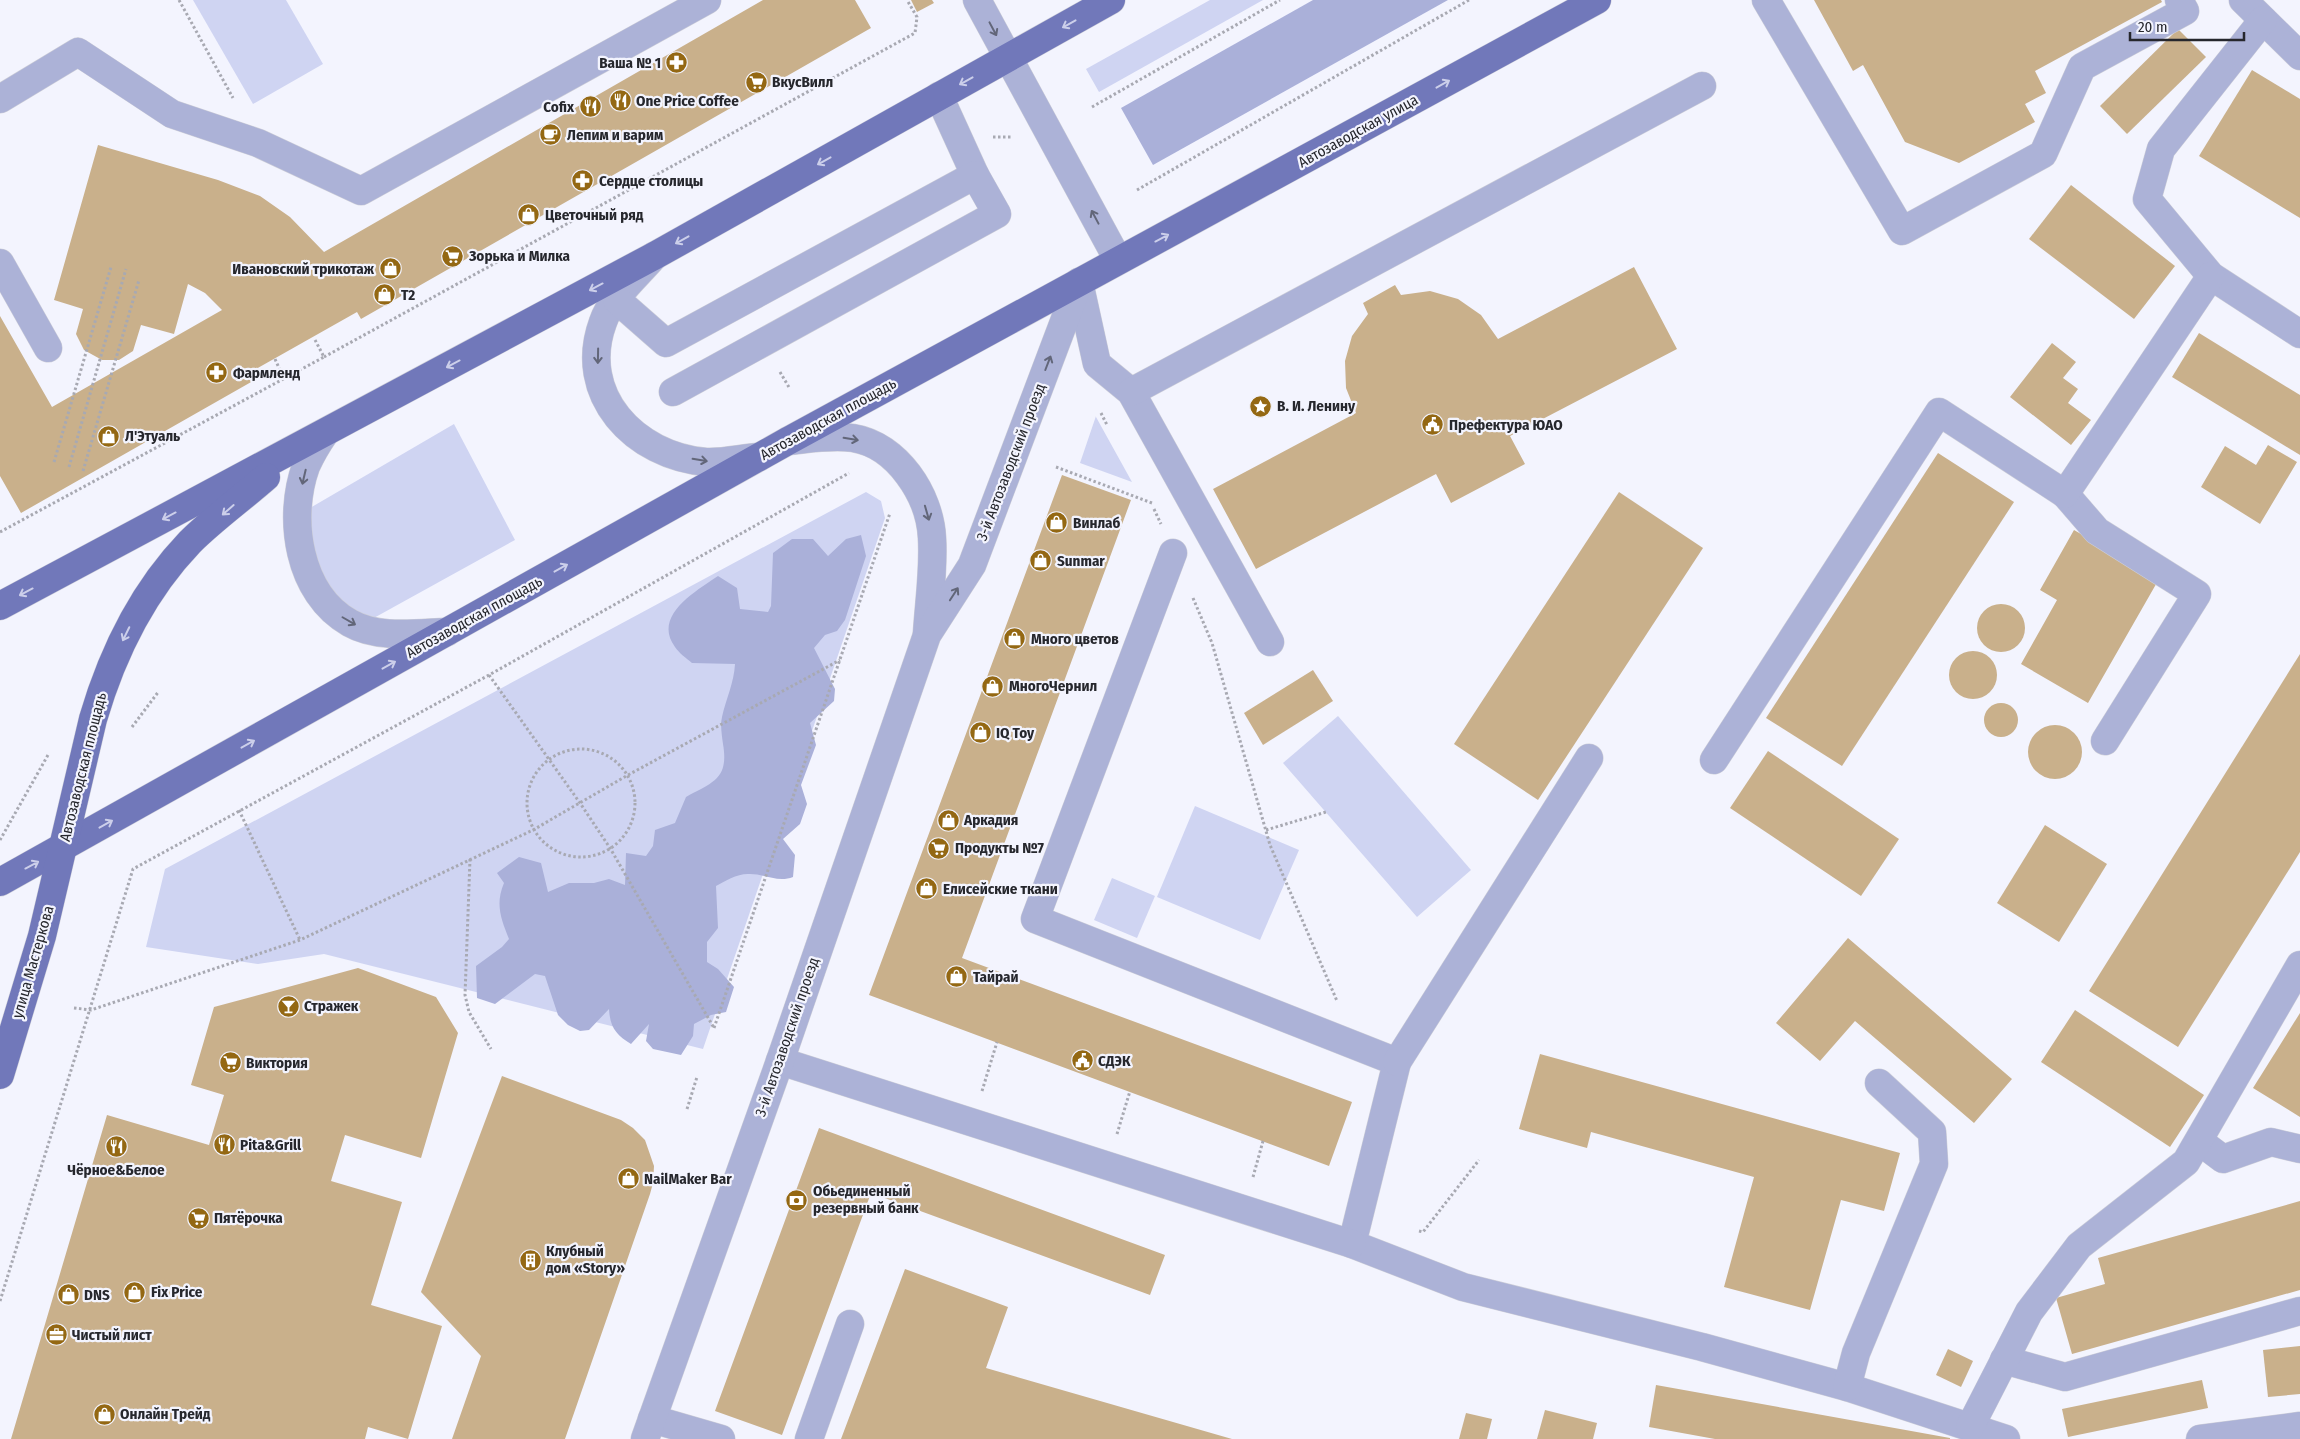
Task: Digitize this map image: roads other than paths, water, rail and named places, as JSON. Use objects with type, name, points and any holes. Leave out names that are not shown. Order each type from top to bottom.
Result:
[{"type":"main road","points":[[1008,58],[1111,0]]},
{"type":"main road","name":"Автозаводская улица","points":[[1118,260],[1597,0]]},
{"type":"main road","name":"Автозаводская площадь","points":[[0,606],[654,256],[1008,58]]},
{"type":"main road","name":"Автозаводская площадь","points":[[64,848],[759,457],[1118,260]]},
{"type":"main road","name":"Автозаводская площадь","points":[[64,848],[79,772],[102,687],[127,631],[149,593],[190,542],[315,438]]},
{"type":"main road","points":[[0,882],[64,848]]},
{"type":"main road","name":"улица Мастеркова","points":[[0,1075],[42,936],[64,848]]},
{"type":"street","points":[[0,100],[78,52],[172,114],[258,143],[361,191],[707,0]]},
{"type":"street","points":[[978,0],[1118,260]]},
{"type":"street","points":[[1766,0],[1902,231],[2043,154],[2082,67],[2185,10],[2179,0]]},
{"type":"street","points":[[2243,0],[2300,56]]},
{"type":"street","points":[[2264,20],[2161,149],[2147,198],[2211,276],[2300,334]]},
{"type":"street","points":[[1131,392],[1702,86]]},
{"type":"street","points":[[673,392],[997,214],[975,175],[939,96]]},
{"type":"street","points":[[617,300],[666,343],[975,175]]},
{"type":"street","points":[[654,256],[617,300],[603,322],[597,354],[599,382],[612,411],[631,434],[664,453],[706,462],[759,457]]},
{"type":"street","points":[[0,263],[48,348]]},
{"type":"street","points":[[2066,494],[2211,276]]},
{"type":"street","points":[[1079,282],[1097,364],[1131,392],[1270,642]]},
{"type":"street","name":"3-й Автозаводский проезд","points":[[648,1429],[780,1061],[927,635],[972,565],[1079,282]]},
{"type":"street","points":[[1714,760],[1940,412],[2066,494],[2097,531],[2197,594],[2105,741]]},
{"type":"street","name":"3-й Автозаводский проезд","points":[[786,442],[824,437],[854,438],[882,448],[905,470],[918,490],[928,513],[932,538],[927,635]]},
{"type":"street","points":[[315,438],[301,490],[297,526],[299,547],[320,594],[335,611],[350,623],[377,632],[447,632]]},
{"type":"street","points":[[1173,553],[1035,920],[1397,1062]]},
{"type":"street","points":[[1352,1244],[1397,1062],[1589,758]]},
{"type":"street","points":[[1970,1427],[2028,1312],[2079,1246],[2186,1162],[2300,965]]},
{"type":"street","points":[[780,1061],[1352,1244],[1463,1287],[1702,1347],[1847,1387],[2006,1439]]},
{"type":"street","points":[[1847,1387],[1856,1353],[1934,1164],[1932,1132],[1879,1083]]},
{"type":"street","points":[[2199,1141],[2223,1159],[2271,1142],[2300,1148]]},
{"type":"street","points":[[2004,1360],[2065,1376],[2300,1310]]},
{"type":"street","points":[[809,1439],[850,1324]]},
{"type":"street","points":[[2200,1439],[2300,1426]]},
{"type":"street","points":[[648,1429],[721,1439]]},
{"type":"place","name":"Ваша № 1","points":[[677,63]]},
{"type":"place","name":"ВкусВилл","points":[[756,82]]},
{"type":"place","name":"One Price Coffee","points":[[620,101]]},
{"type":"place","name":"Cofix","points":[[590,107]]},
{"type":"place","name":"Лепим и варим","points":[[551,135]]},
{"type":"place","name":"Сердце столицы","points":[[583,181]]},
{"type":"place","name":"Цветочный ряд","points":[[529,215]]},
{"type":"place","name":"Зорька и Милка","points":[[453,256]]},
{"type":"place","name":"Ивановский трикотаж","points":[[390,269]]},
{"type":"place","name":"T2","points":[[385,295]]},
{"type":"place","name":"Фармленд","points":[[217,373]]},
{"type":"place","name":"В. И. Ленину","points":[[1261,406]]},
{"type":"place","name":"Префектура ЮАО","points":[[1433,425]]},
{"type":"place","name":"Л'Этуаль","points":[[109,436]]},
{"type":"place","name":"Винлаб","points":[[1057,523]]},
{"type":"place","name":"Sunmar","points":[[1041,561]]},
{"type":"place","name":"Много цветов","points":[[1015,639]]},
{"type":"place","name":"МногоЧернил","points":[[993,686]]},
{"type":"place","name":"IQ Toy","points":[[980,733]]},
{"type":"place","name":"Аркадия","points":[[948,820]]},
{"type":"place","name":"Продукты №7","points":[[939,848]]},
{"type":"place","name":"Елисейские ткани","points":[[927,889]]},
{"type":"place","name":"Тайрай","points":[[957,977]]},
{"type":"place","name":"Стражек","points":[[288,1006]]},
{"type":"place","name":"СДЭК","points":[[1082,1061]]},
{"type":"place","name":"Виктория","points":[[230,1063]]},
{"type":"place","name":"Pita&Grill","points":[[224,1145]]},
{"type":"place","name":"Чёрное&Белое","points":[[116,1147]]},
{"type":"place","name":"NailMaker Bar","points":[[628,1179]]},
{"type":"place","name":"Обьединенный резервный банк","points":[[797,1200]]},
{"type":"place","name":"Пятёрочка","points":[[198,1218]]},
{"type":"place","name":"Клубный дом «Story»","points":[[530,1260]]},
{"type":"place","name":"Fix Price","points":[[135,1292]]},
{"type":"place","name":"DNS","points":[[68,1295]]},
{"type":"place","name":"Чистый лист","points":[[56,1335]]},
{"type":"place","name":"Онлайн Трейд","points":[[104,1414]]}]
